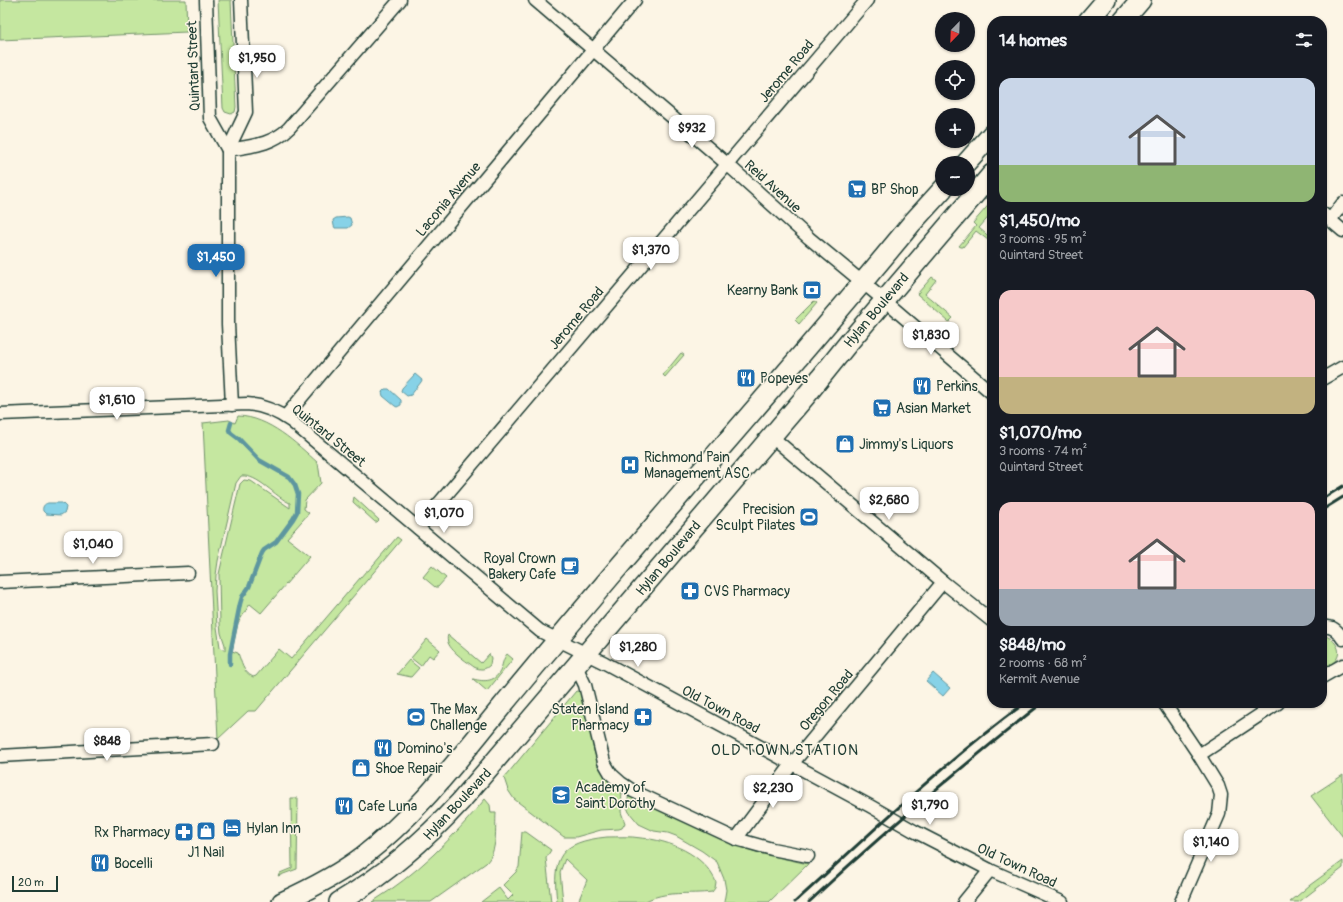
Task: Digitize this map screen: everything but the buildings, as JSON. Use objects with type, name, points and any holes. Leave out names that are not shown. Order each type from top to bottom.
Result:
[{"type":"main road","points":[[1092,16],[1106,0]]},
{"type":"main road","points":[[1128,16],[1141,0]]},
{"type":"main road","points":[[972,156],[987,140]]},
{"type":"main road","name":"Hylan Boulevard","points":[[339,902],[383,873],[429,835],[460,802],[772,437],[987,180]]},
{"type":"main road","name":"Hylan Boulevard","points":[[282,902],[308,890],[348,866],[374,847],[398,827],[432,792],[557,640],[937,196]]},
{"type":"street","name":"Quintard Street","points":[[206,0],[210,118],[228,150]]},
{"type":"street","name":"Quintard Street","points":[[241,0],[246,112],[228,150],[228,324],[232,405],[253,404],[268,408],[285,417],[540,631],[557,640]]},
{"type":"street","points":[[228,150],[265,143],[281,136],[400,0]]},
{"type":"street","name":"Reid Avenue","points":[[535,0],[727,164],[809,238],[987,389]]},
{"type":"street","name":"Laconia Avenue","points":[[285,417],[635,0]]},
{"type":"street","name":"Jerome Road","points":[[418,528],[867,0]]},
{"type":"street","points":[[1327,216],[1343,203]]},
{"type":"street","points":[[1327,218],[1343,231]]},
{"type":"street","points":[[1327,376],[1343,367]]},
{"type":"street","points":[[0,414],[232,405]]},
{"type":"street","points":[[772,437],[943,582],[987,617]]},
{"type":"street","points":[[0,582],[188,573]]},
{"type":"street","name":"Oregon Road","points":[[736,839],[792,764],[943,582]]},
{"type":"street","points":[[1327,627],[1332,627],[1338,631],[1343,639]]},
{"type":"street","name":"Old Town Road","points":[[557,640],[581,660],[605,663],[914,831],[990,870],[1062,902]]},
{"type":"street","points":[[581,660],[585,685],[600,749],[610,774],[633,791],[736,839],[772,849],[808,856]]},
{"type":"street","points":[[1327,673],[1343,665]]},
{"type":"street","points":[[1167,708],[1199,755],[1218,786],[1221,795],[1219,814],[1181,902]]},
{"type":"street","points":[[1199,755],[1270,708]]},
{"type":"street","points":[[0,756],[213,744]]},
{"type":"street","points":[[964,902],[990,870]]},
{"type":"green space","points":[[0,0],[186,0],[187,32],[0,40]]},
{"type":"green space","points":[[218,0],[231,0],[236,107],[235,112],[231,114],[225,112],[223,108]]},
{"type":"green space","points":[[987,207],[987,219],[979,228],[987,235],[987,239],[976,231],[963,247],[959,246],[976,226],[973,223]]},
{"type":"green space","points":[[932,277],[936,280],[925,294],[953,318],[949,322],[917,294]]},
{"type":"green space","points":[[814,301],[817,303],[799,324],[795,320]]},
{"type":"green space","points":[[681,353],[684,355],[665,377],[663,375]]},
{"type":"green space","points":[[238,416],[249,417],[281,432],[301,447],[318,463],[321,483],[305,500],[304,509],[309,513],[287,538],[310,556],[261,613],[250,604],[238,623],[232,651],[238,653],[243,666],[249,675],[253,677],[256,676],[279,649],[291,659],[397,537],[401,540],[256,711],[248,711],[218,739],[203,423],[229,420],[235,423]],"holes":[[[241,476],[247,476],[260,482],[290,503],[290,508],[251,481],[244,480],[240,484],[219,574],[220,624],[225,651],[220,647],[217,627],[215,591],[216,575],[236,483]]]},
{"type":"green space","points":[[354,497],[379,520],[377,522],[375,522],[353,502]]},
{"type":"green space","points":[[432,566],[446,578],[438,587],[435,587],[423,577]]},
{"type":"green space","points":[[448,635],[481,663],[489,654],[491,658],[490,665],[486,668],[478,669],[460,657],[449,644],[447,640]]},
{"type":"green space","points":[[1327,637],[1335,643],[1338,650],[1336,660],[1327,666]]},
{"type":"green space","points":[[427,639],[440,650],[433,658],[429,655],[421,666],[411,658]]},
{"type":"green space","points":[[507,654],[513,659],[487,691],[473,679],[486,681],[493,679],[499,673]]},
{"type":"green space","points":[[409,660],[419,668],[411,677],[397,674]]},
{"type":"green space","points":[[576,691],[583,692],[594,751],[600,766],[622,789],[621,812],[625,823],[622,828],[619,829],[601,830],[576,837],[564,837],[514,799],[508,790],[504,778]]},
{"type":"green space","points":[[1343,775],[1343,837],[1311,796]]},
{"type":"green space","points":[[629,792],[729,842],[759,853],[808,864],[769,902],[724,902],[726,890],[724,879],[717,862],[702,851],[676,836],[654,831],[639,824],[629,812],[627,807]]},
{"type":"green space","points":[[291,798],[298,798],[297,869],[278,876],[280,873],[292,868]]},
{"type":"green space","points":[[485,799],[490,805],[491,813],[496,813],[496,833],[494,846],[490,858],[486,863],[431,902],[372,902],[419,868],[447,842]]},
{"type":"green space","points":[[522,832],[526,832],[551,850],[546,858],[551,902],[481,902],[499,888],[508,900],[513,895],[503,885],[519,867]]},
{"type":"green space","points":[[607,837],[652,839],[674,845],[694,856],[703,864],[716,882],[715,888],[712,892],[669,894],[652,898],[644,902],[578,902],[587,880],[565,859],[560,872],[563,902],[557,902],[556,874],[558,863],[562,854],[578,843],[591,839]]},
{"type":"green space","points":[[1343,861],[1343,868],[1299,902],[1290,902],[1310,885]]},
{"type":"water","points":[[336,218],[350,218],[352,225],[348,228],[335,228],[333,220]]},
{"type":"water","points":[[415,374],[422,380],[411,395],[407,396],[401,391],[402,388]]},
{"type":"water","points":[[385,389],[389,389],[401,400],[401,405],[397,407],[395,406],[383,396],[382,392]]},
{"type":"water","points":[[48,503],[62,503],[66,507],[65,512],[61,515],[46,514],[43,511],[43,508],[44,505]]},
{"type":"water","points":[[933,673],[950,688],[943,696],[926,681]]},
{"type":"waterway","points":[[230,664],[230,654],[242,597],[249,587],[262,553],[276,542],[297,512],[298,494],[295,485],[289,477],[259,460],[239,439],[231,433],[229,430],[231,423]]},
{"type":"railway","points":[[1327,496],[1343,486]]},
{"type":"railway","points":[[1327,507],[1343,497]]},
{"type":"railway","points":[[795,902],[936,774],[1018,708]]},
{"type":"railway","points":[[809,902],[924,800],[1036,708]]},
{"type":"place","name":"BP Shop","points":[[857,189]]},
{"type":"place","name":"Kearny Bank","points":[[812,290]]},
{"type":"place","name":"Popeyes","points":[[746,378]]},
{"type":"place","name":"Perkins","points":[[922,386]]},
{"type":"place","name":"Asian Market","points":[[882,408]]},
{"type":"place","name":"Jimmy's Liquors","points":[[845,444]]},
{"type":"place","name":"Richmond Pain Management ASC","points":[[630,465]]},
{"type":"place","name":"Precision Sculpt Pilates","points":[[809,517]]},
{"type":"place","name":"Royal Crown Bakery Cafe","points":[[570,566]]},
{"type":"place","name":"CVS Pharmacy","points":[[690,591]]},
{"type":"place","name":"The Max Challenge","points":[[416,717]]},
{"type":"place","name":"Staten Island Pharmacy","points":[[643,717]]},
{"type":"place","name":"Domino's","points":[[383,748]]},
{"type":"place","name":"Shoe Repair","points":[[361,768]]},
{"type":"place","name":"Academy of Saint Dorothy","points":[[561,795]]},
{"type":"place","name":"Cafe Luna","points":[[344,806]]},
{"type":"place","name":"Hylan Inn","points":[[232,828]]},
{"type":"place","name":"J1 Nail","points":[[206,831]]},
{"type":"place","name":"Rx Pharmacy","points":[[184,832]]},
{"type":"place","name":"Bocelli","points":[[100,863]]},
{"type":"district","name":"OLD TOWN STATION","points":[[785,750]]}]
